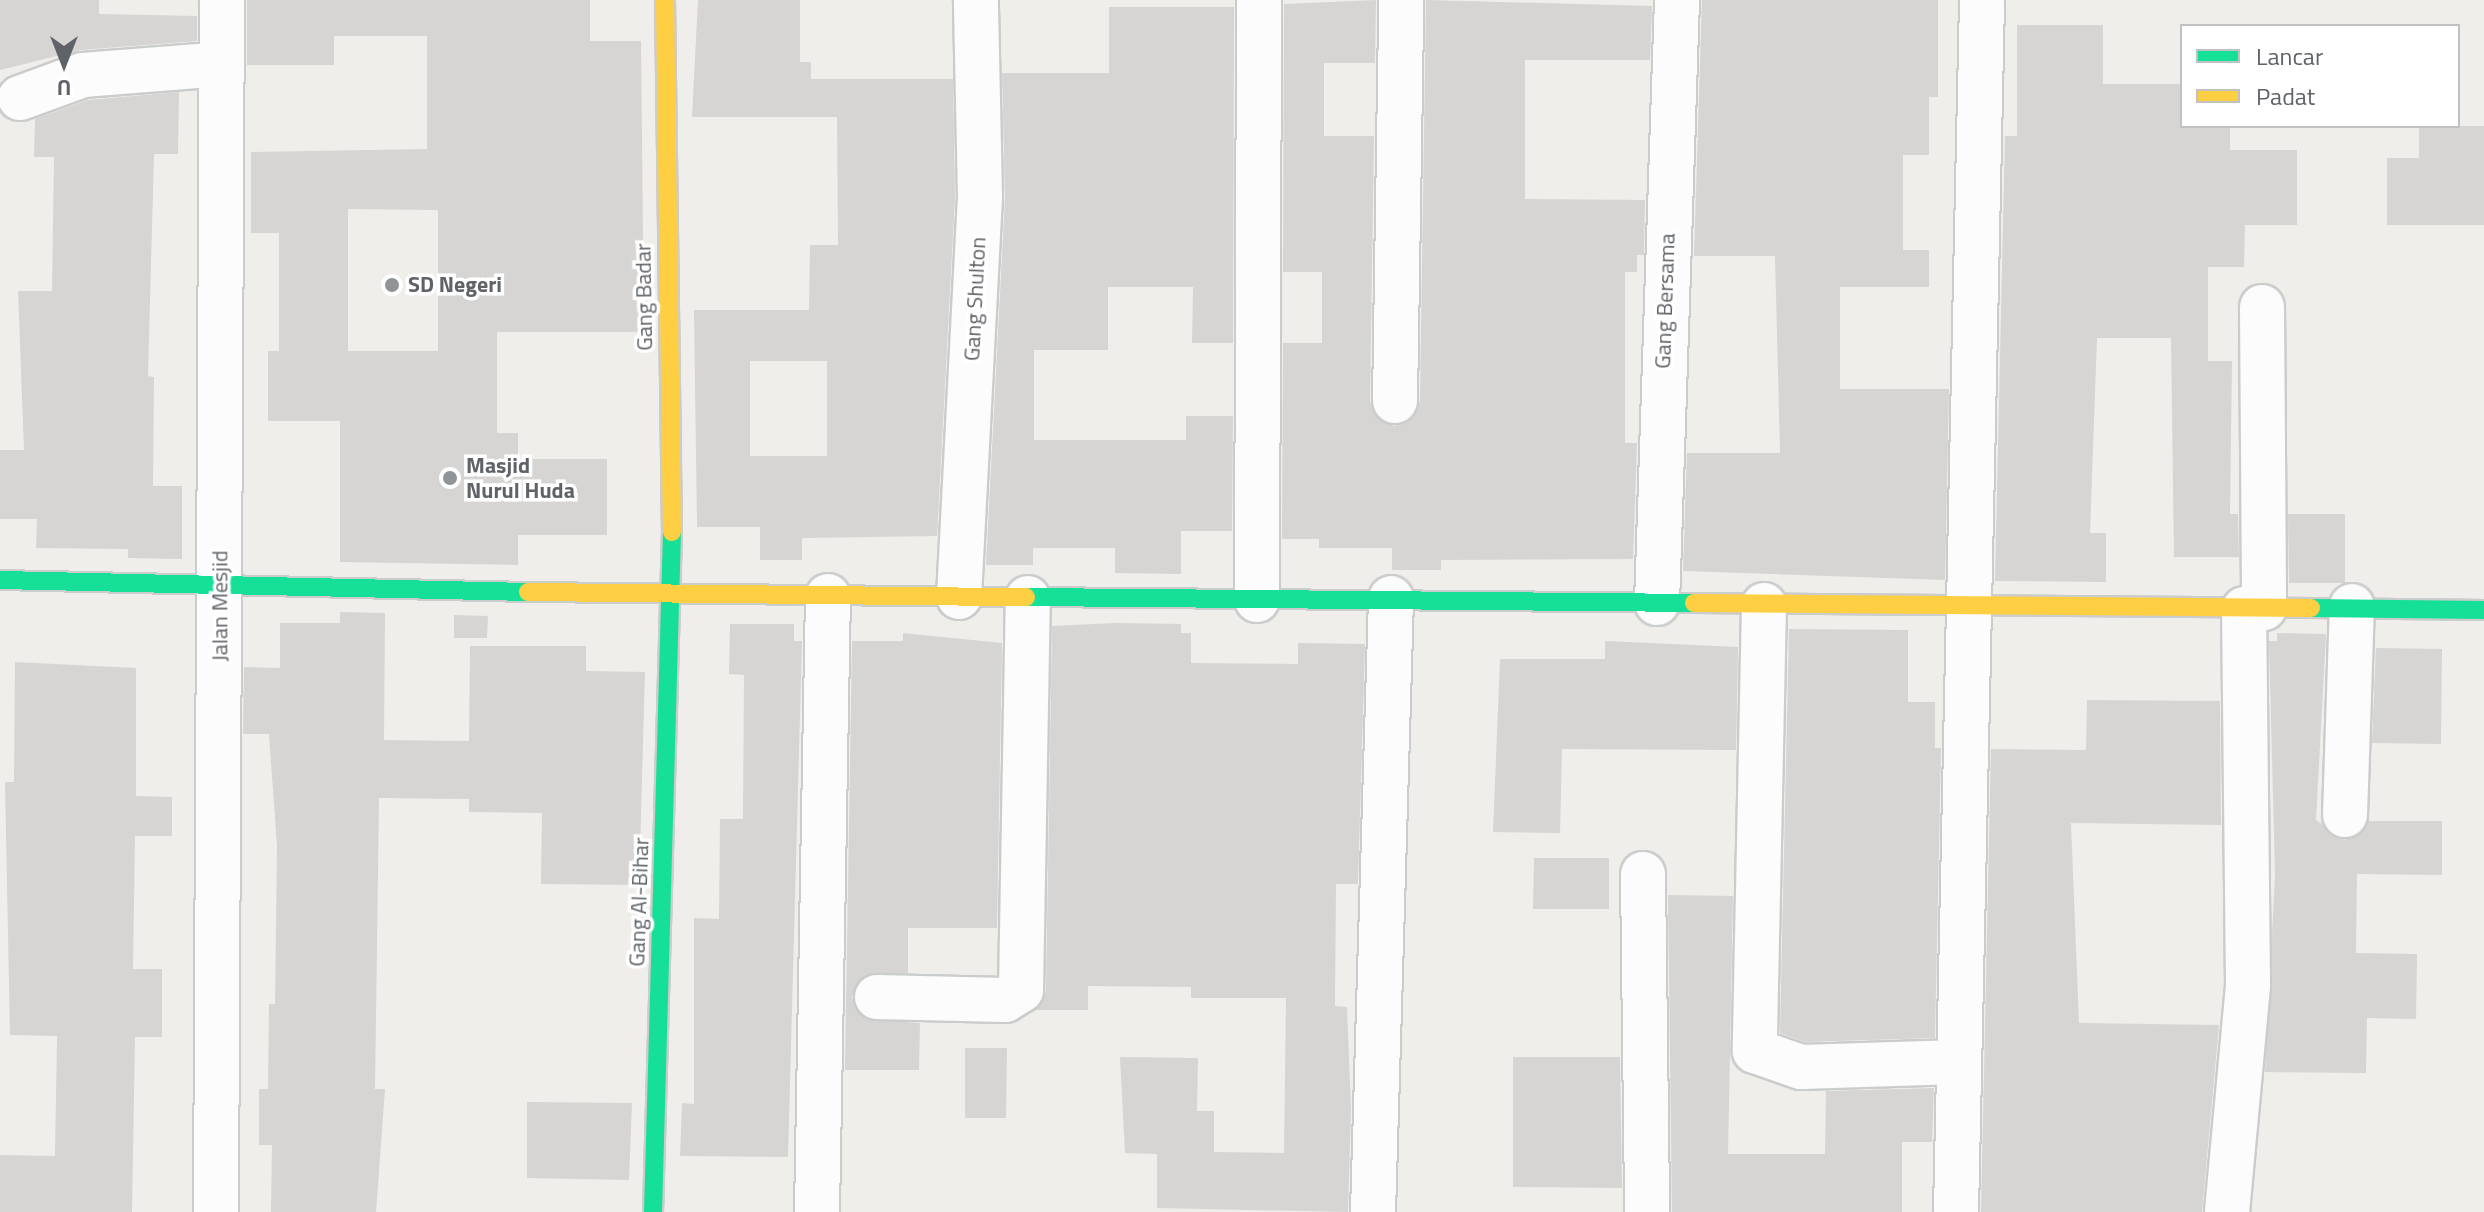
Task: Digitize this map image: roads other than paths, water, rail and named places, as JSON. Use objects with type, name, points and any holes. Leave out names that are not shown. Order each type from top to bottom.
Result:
[{"type":"street","name":"Jalan Mesjid","points":[[216,1212],[222,0]]},
{"type":"street","name":"Gang Badar","points":[[665,0],[673,594]]},
{"type":"street","name":"Gang Shulton","points":[[959,597],[980,197],[976,0]]},
{"type":"street","points":[[1257,600],[1259,0]]},
{"type":"street","points":[[1395,401],[1401,0]]},
{"type":"street","name":"Gang Bersama","points":[[1657,603],[1677,0]]},
{"type":"street","points":[[1956,1212],[1982,0]]},
{"type":"street","points":[[20,98],[83,75],[222,64]]},
{"type":"street","points":[[2227,1212],[2248,985],[2262,307]]},
{"type":"street","points":[[0,580],[828,596],[1257,600],[1391,598],[1764,605],[1967,602],[2254,609],[2352,606],[2484,610]]},
{"type":"street","name":"Gang Al-Bihar","points":[[653,1212],[673,594]]},
{"type":"street","points":[[817,1212],[828,596]]},
{"type":"street","points":[[877,997],[1005,1000],[1021,990],[1028,598]]},
{"type":"street","points":[[1373,1212],[1391,598]]},
{"type":"street","points":[[1764,605],[1755,1051],[1801,1067],[1958,1062]]},
{"type":"street","points":[[2345,815],[2352,606]]},
{"type":"street","points":[[1643,874],[1647,1212]]},
{"type":"place","name":"SD Negeri","points":[[392,285]]},
{"type":"place","name":"Masjid Nurul Huda","points":[[450,478]]}]
